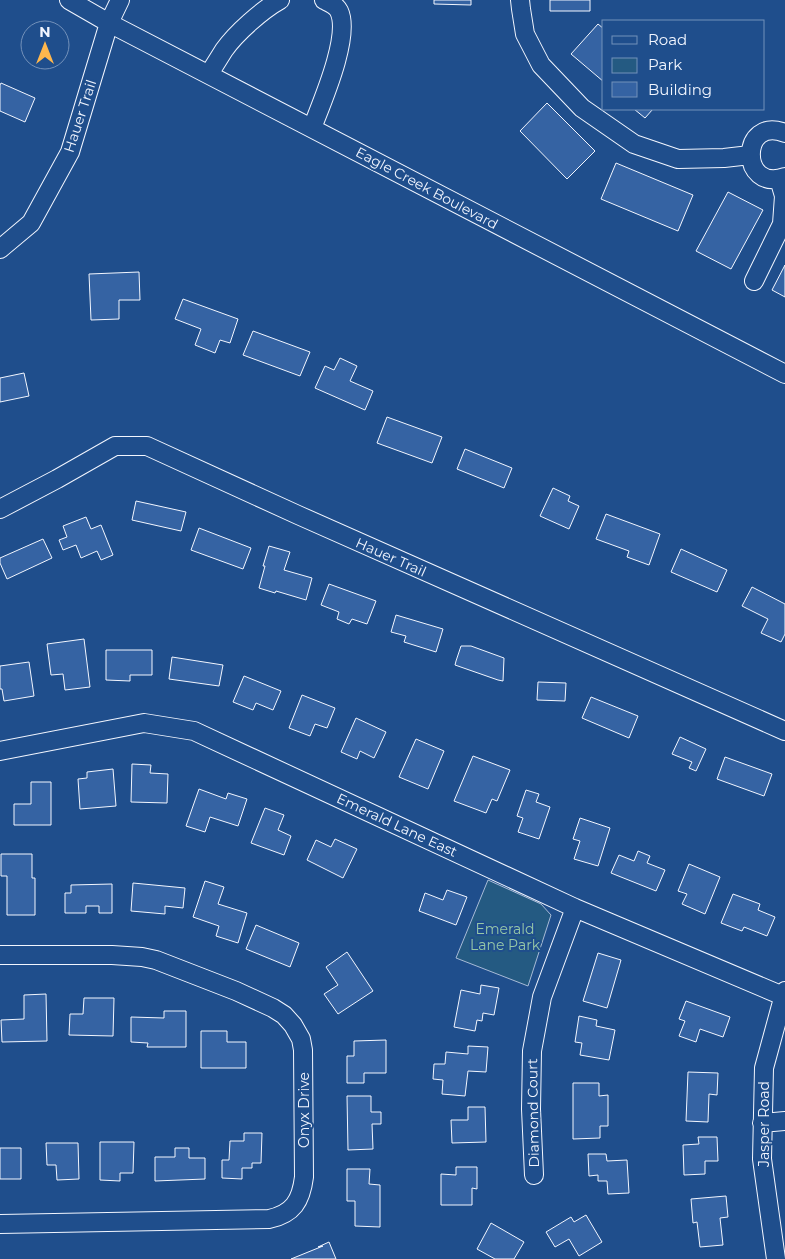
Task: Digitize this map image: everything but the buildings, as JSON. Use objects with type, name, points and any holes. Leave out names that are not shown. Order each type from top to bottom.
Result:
[{"type":"street","name":"Eagle Creek Boulevard","points":[[69,0],[109,23],[785,374]]},
{"type":"street","name":"Hauer Trail","points":[[0,249],[31,223],[70,152],[109,23],[120,0]]},
{"type":"street","points":[[209,74],[225,49],[238,34],[264,11],[280,0]]},
{"type":"street","points":[[312,128],[341,42],[342,17],[332,3],[324,0]]},
{"type":"street","points":[[520,0],[526,34],[540,65],[582,108],[634,144],[678,159],[724,158],[750,155]]},
{"type":"street","points":[[754,281],[782,224],[784,196],[782,178],[770,179],[756,171],[750,155],[751,147],[755,139],[768,131],[776,130],[785,133]]},
{"type":"street","name":"Hauer Trail","points":[[0,509],[115,446],[147,446],[785,731]]},
{"type":"street","name":"Emerald Lane East","points":[[0,751],[144,723],[194,730],[575,908],[784,993]]},
{"type":"street","name":"Diamond Court","points":[[534,1175],[531,1109],[532,1051],[542,997],[575,908]]},
{"type":"street","name":"Onyx Drive","points":[[0,955],[112,955],[156,960],[236,991],[279,1012],[298,1032],[303,1050],[304,1159],[303,1186],[299,1199],[288,1212],[269,1219],[0,1224]]},
{"type":"street","name":"Jasper Road","points":[[776,1259],[762,1159],[762,1123],[764,1068],[784,993]]},
{"type":"street","points":[[762,1123],[785,1121]]},
{"type":"green space","name":"Emerald Lane Park","points":[[488,880],[541,904],[551,915],[528,986],[456,958]]}]
